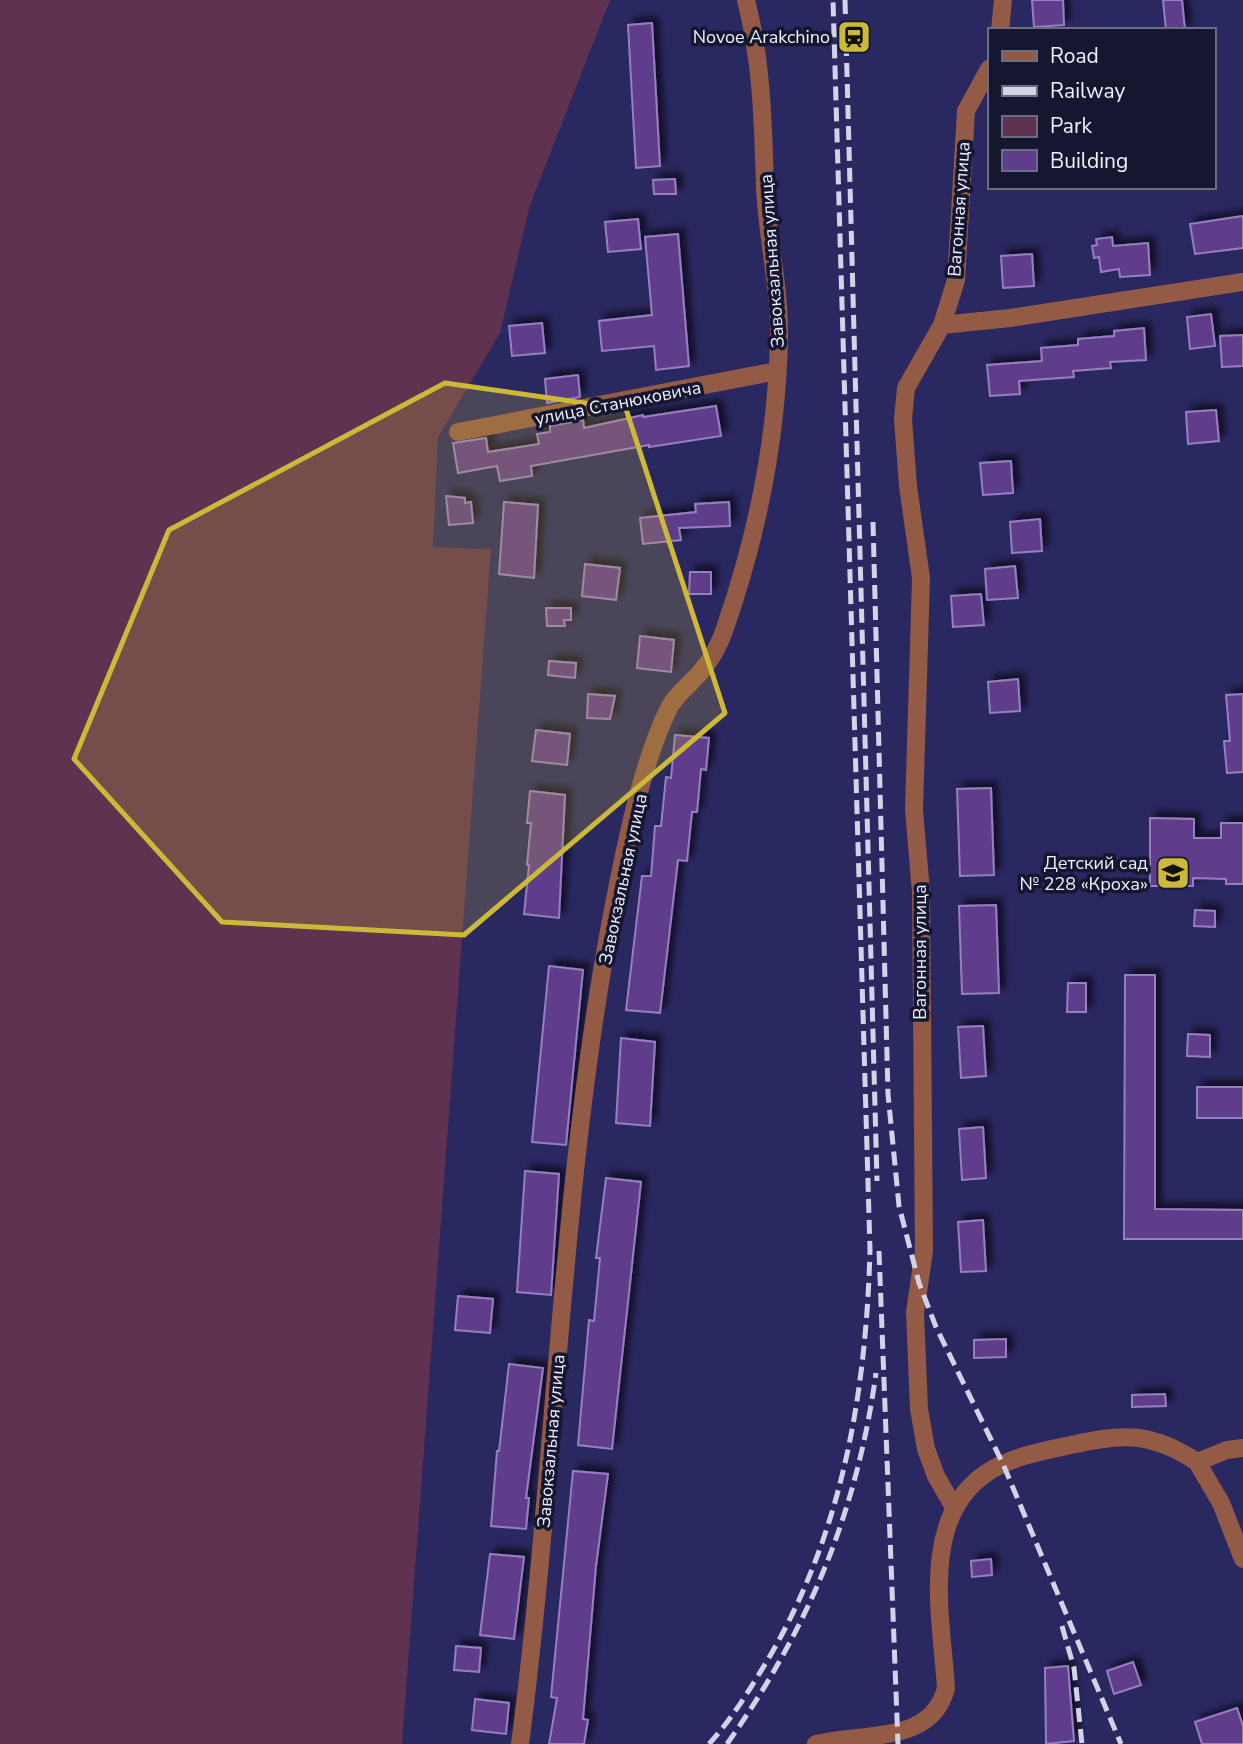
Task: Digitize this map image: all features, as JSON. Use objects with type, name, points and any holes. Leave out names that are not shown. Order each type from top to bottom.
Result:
[{"type":"street","name":"Завокзальная улица","points":[[520,1744],[585,1084],[612,918],[632,822],[661,728],[671,704],[711,661],[723,633],[757,526],[777,371],[777,289],[765,188],[760,69],[746,0]]},
{"type":"street","points":[[1000,28],[1003,0]]},
{"type":"street","name":"Вагонная улица","points":[[955,1508],[936,1476],[926,1449],[919,1409],[915,1312],[924,1251],[921,892],[914,810],[921,578],[908,486],[903,419],[906,388],[943,325],[956,280],[966,111],[976,87],[988,70]]},
{"type":"street","points":[[943,325],[1010,318],[1243,282]]},
{"type":"street","name":"улица Станюковича","points":[[458,432],[777,371]]},
{"type":"street","points":[[816,1744],[908,1733],[924,1727],[939,1712],[946,1688],[939,1570],[943,1539],[955,1508],[971,1486],[1003,1464],[1097,1438],[1151,1438],[1174,1447],[1197,1462],[1221,1503],[1243,1559]]},
{"type":"street","points":[[1197,1462],[1227,1450],[1243,1448]]},
{"type":"highlighted area","points":[[445,383],[626,409],[725,713],[464,935],[222,922],[74,759],[169,530]]},
{"type":"green space","points":[[0,0],[610,0],[530,205],[500,333],[438,437],[433,547],[491,549],[402,1744],[0,1744]]},
{"type":"building","points":[[1032,0],[1063,0],[1064,25],[1034,27]]},
{"type":"building","points":[[1163,0],[1182,0],[1185,28],[1166,28]]},
{"type":"building","points":[[652,23],[660,166],[636,168],[628,25]]},
{"type":"building","points":[[675,179],[676,194],[654,194],[653,180]]},
{"type":"building","points":[[1243,216],[1243,248],[1195,254],[1190,224]]},
{"type":"building","points":[[638,219],[641,249],[608,252],[605,222]]},
{"type":"building","points":[[678,234],[689,366],[656,370],[654,346],[602,351],[599,321],[652,315],[645,237]]},
{"type":"building","points":[[1112,237],[1113,246],[1148,243],[1150,275],[1120,277],[1119,269],[1101,272],[1099,257],[1094,258],[1092,246],[1097,245],[1096,239]]},
{"type":"building","points":[[1032,254],[1034,286],[1003,288],[1001,256]]},
{"type":"building","points":[[1211,314],[1215,346],[1190,349],[1187,317]]},
{"type":"building","points":[[542,323],[545,353],[512,356],[509,326]]},
{"type":"building","points":[[1144,328],[1146,360],[1110,362],[1111,368],[1073,371],[1074,377],[1019,381],[1020,394],[990,396],[987,365],[1042,361],[1041,348],[1078,345],[1078,339],[1114,336],[1114,331]]},
{"type":"building","points":[[1243,335],[1243,366],[1222,367],[1220,336]]},
{"type":"building","points":[[578,375],[580,397],[547,403],[545,379]]},
{"type":"building","points":[[716,406],[721,436],[649,445],[531,466],[532,476],[500,481],[497,466],[458,473],[453,443],[486,438],[488,452],[539,444],[537,434],[550,432],[550,426],[583,420],[584,428],[643,415]]},
{"type":"building","points":[[1216,410],[1219,441],[1188,444],[1186,412]]},
{"type":"building","points":[[1011,461],[1013,493],[983,495],[980,463]]},
{"type":"building","points":[[446,496],[465,498],[465,503],[471,502],[473,523],[449,525]]},
{"type":"building","points":[[504,502],[538,505],[534,578],[499,574]]},
{"type":"building","points":[[729,502],[730,526],[679,528],[681,540],[643,544],[640,518],[696,512],[695,504]]},
{"type":"building","points":[[1040,519],[1042,551],[1012,553],[1010,522]]},
{"type":"building","points":[[585,564],[620,568],[616,600],[582,596]]},
{"type":"building","points":[[1015,566],[1018,598],[987,600],[985,569]]},
{"type":"building","points":[[690,572],[711,572],[711,594],[689,594]]},
{"type":"building","points":[[981,594],[984,625],[953,627],[951,596]]},
{"type":"building","points":[[546,608],[571,608],[571,620],[564,620],[565,626],[547,626]]},
{"type":"building","points":[[640,636],[674,640],[671,672],[637,668]]},
{"type":"building","points":[[549,661],[576,663],[575,678],[548,675]]},
{"type":"building","points":[[1018,679],[1020,711],[990,713],[988,682]]},
{"type":"building","points":[[588,694],[615,696],[610,719],[587,718]]},
{"type":"building","points":[[1243,694],[1243,772],[1227,773],[1224,741],[1230,741],[1226,695]]},
{"type":"building","points":[[536,730],[570,734],[567,765],[532,761]]},
{"type":"building","points":[[675,735],[709,738],[706,770],[701,769],[697,812],[692,812],[687,861],[678,860],[660,1013],[626,1010],[642,876],[651,876],[655,826],[661,826],[666,777],[671,778]]},
{"type":"building","points":[[991,788],[994,875],[960,876],[957,789]]},
{"type":"building","points":[[530,791],[565,795],[559,918],[524,914],[529,865],[531,823],[527,823]]},
{"type":"building","points":[[1150,818],[1194,819],[1194,838],[1221,838],[1221,823],[1243,823],[1243,884],[1226,884],[1226,879],[1193,878],[1193,886],[1150,886]]},
{"type":"building","points":[[996,905],[999,993],[962,994],[959,906]]},
{"type":"building","points":[[1195,910],[1215,911],[1215,927],[1194,926]]},
{"type":"building","points":[[549,966],[583,970],[566,1145],[532,1142]]},
{"type":"building","points":[[1125,975],[1155,975],[1155,1209],[1243,1210],[1243,1239],[1124,1239]]},
{"type":"building","points":[[1068,983],[1086,983],[1086,1012],[1067,1012]]},
{"type":"building","points":[[983,1026],[986,1076],[961,1078],[958,1027]]},
{"type":"building","points":[[1188,1034],[1210,1035],[1210,1057],[1187,1056]]},
{"type":"building","points":[[621,1038],[655,1042],[650,1126],[616,1123]]},
{"type":"building","points":[[1197,1087],[1243,1087],[1243,1118],[1197,1118]]},
{"type":"building","points":[[983,1127],[986,1178],[962,1180],[959,1129]]},
{"type":"building","points":[[525,1171],[559,1174],[551,1295],[517,1292]]},
{"type":"building","points":[[606,1178],[641,1182],[612,1449],[578,1445],[589,1320],[594,1321],[600,1258],[596,1258]]},
{"type":"building","points":[[983,1220],[986,1271],[961,1272],[958,1222]]},
{"type":"building","points":[[458,1296],[493,1299],[490,1333],[455,1330]]},
{"type":"building","points":[[1006,1339],[1006,1357],[974,1358],[974,1340]]},
{"type":"building","points":[[509,1364],[543,1368],[526,1498],[529,1498],[526,1529],[491,1526],[497,1451]]},
{"type":"building","points":[[1165,1394],[1166,1406],[1132,1407],[1132,1395]]},
{"type":"building","points":[[573,1471],[608,1474],[596,1566],[583,1719],[588,1720],[584,1744],[549,1744],[557,1698],[551,1697]]},
{"type":"building","points":[[490,1554],[524,1557],[514,1639],[480,1635]]},
{"type":"building","points":[[991,1559],[992,1575],[972,1577],[971,1561]]},
{"type":"building","points":[[456,1646],[481,1648],[479,1672],[454,1670]]},
{"type":"building","points":[[1133,1662],[1141,1685],[1114,1694],[1107,1671]]},
{"type":"building","points":[[1068,1666],[1074,1741],[1046,1744],[1045,1668]]},
{"type":"building","points":[[475,1699],[509,1703],[506,1734],[472,1730]]},
{"type":"building","points":[[1237,1708],[1243,1726],[1243,1744],[1202,1744],[1195,1722]]},
{"type":"railway","points":[[709,1744],[733,1714],[767,1661],[793,1613],[814,1564],[845,1463],[863,1358],[868,1304],[870,1250],[833,0]]},
{"type":"railway","points":[[845,0],[877,1181]]},
{"type":"railway","points":[[873,522],[888,1094],[899,1206],[919,1283],[936,1327],[1003,1464],[1121,1744]]},
{"type":"railway","points":[[879,1251],[898,1744]]},
{"type":"railway","points":[[727,1744],[782,1657],[825,1568],[856,1474],[876,1373]]},
{"type":"railway","points":[[1062,1626],[1074,1668],[1082,1744]]},
{"type":"place","name":"Novoe Arakchino","points":[[854,37]]},
{"type":"place","name":"Детский сад № 228 «Кроха»","points":[[1173,873]]}]
